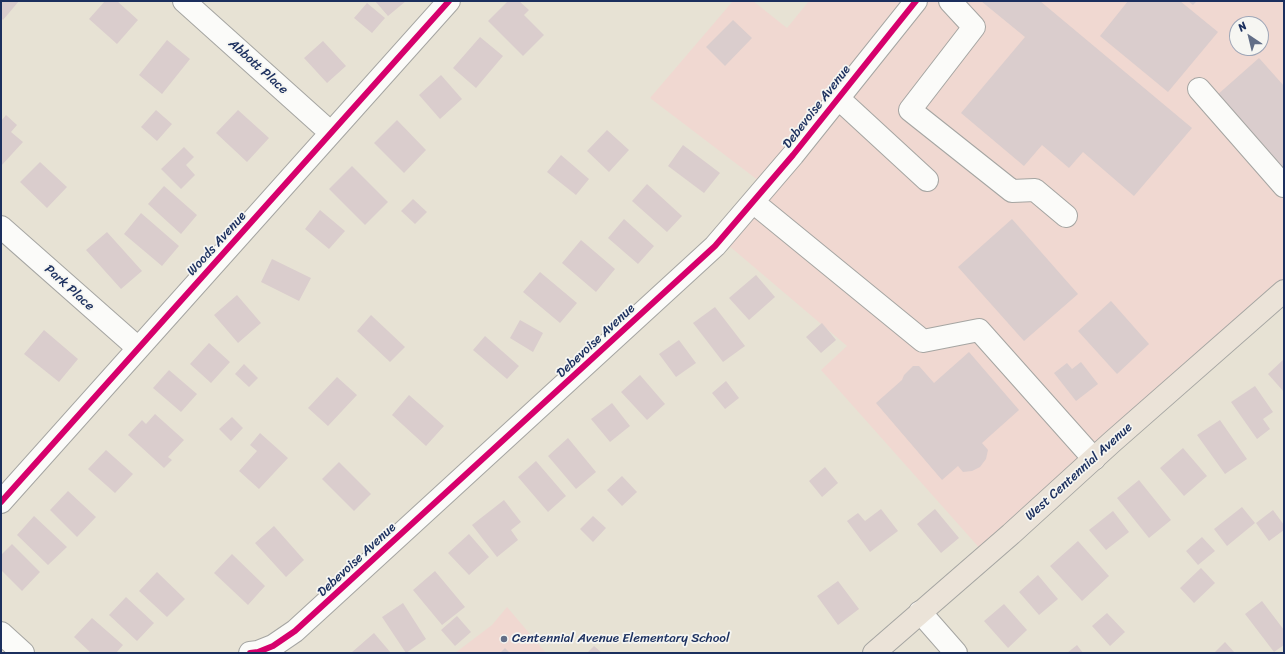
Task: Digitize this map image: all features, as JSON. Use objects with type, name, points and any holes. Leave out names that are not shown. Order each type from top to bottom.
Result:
[{"type":"main road","name":"West Centennial Avenue","points":[[874,653],[1011,534],[1284,291]]},
{"type":"street","name":"Abbott Place","points":[[184,1],[331,133]]},
{"type":"street","name":"Woods Avenue","points":[[1,502],[449,1]]},
{"type":"street","name":"Debevoise Avenue","points":[[250,653],[258,652],[273,646],[296,631],[715,246],[793,155],[916,1]]},
{"type":"street","points":[[950,1],[974,27],[910,110],[1012,191],[1035,190],[1066,216]]},
{"type":"street","points":[[1199,89],[1284,186]]},
{"type":"street","points":[[838,98],[927,180]]},
{"type":"street","points":[[753,202],[923,341],[979,330],[1094,459]]},
{"type":"street","name":"Park Place","points":[[1,227],[138,348]]},
{"type":"street","points":[[920,612],[956,653]]},
{"type":"street","points":[[1,632],[23,653]]},
{"type":"shaded area","points":[[733,1],[753,1],[787,28],[809,1],[1284,1],[1284,291],[983,552],[821,370],[847,346],[721,239],[763,184],[650,98]]},
{"type":"shaded area","name":"Centennial Avenue Elementary School","points":[[507,607],[546,653],[455,653],[492,625]]},
{"type":"building","points":[[1,1],[19,1],[3,20],[1,18]]},
{"type":"building","points":[[105,1],[117,1],[138,20],[117,44],[89,19]]},
{"type":"building","points":[[375,1],[406,1],[388,16]]},
{"type":"building","points":[[508,1],[519,1],[529,10],[524,15],[544,35],[523,56],[488,21]]},
{"type":"building","points":[[981,1],[1040,1],[1192,128],[1134,196],[1083,152],[1069,168],[1042,145],[1024,166],[961,113],[1025,37]]},
{"type":"building","points":[[1128,1],[1180,1],[1218,32],[1168,92],[1100,36]]},
{"type":"building","points":[[1188,1],[1197,1],[1193,5]]},
{"type":"building","points":[[367,3],[385,18],[372,33],[354,18]]},
{"type":"building","points":[[733,20],[752,38],[725,66],[706,47]]},
{"type":"building","points":[[480,37],[503,56],[476,88],[453,68]]},
{"type":"building","points":[[167,40],[190,59],[162,94],[139,75]]},
{"type":"building","points":[[323,41],[346,66],[327,83],[304,58]]},
{"type":"building","points":[[1259,58],[1284,86],[1284,172],[1216,96]]},
{"type":"building","points":[[441,75],[462,99],[440,119],[419,95]]},
{"type":"building","points":[[156,110],[172,124],[157,141],[141,127]]},
{"type":"building","points":[[238,110],[269,138],[247,162],[216,133]]},
{"type":"building","points":[[6,115],[17,125],[11,132],[23,142],[1,166],[1,121]]},
{"type":"building","points":[[397,120],[426,150],[404,173],[374,143]]},
{"type":"building","points":[[607,130],[629,150],[609,172],[587,151]]},
{"type":"building","points":[[683,145],[720,173],[704,193],[668,166]]},
{"type":"building","points":[[184,147],[194,157],[186,165],[195,175],[181,189],[161,169]]},
{"type":"building","points":[[561,155],[589,179],[576,195],[547,172]]},
{"type":"building","points":[[40,162],[67,187],[47,208],[20,182]]},
{"type":"building","points":[[352,166],[388,202],[365,225],[329,189]]},
{"type":"building","points":[[647,184],[682,216],[667,232],[632,201]]},
{"type":"building","points":[[164,186],[197,215],[181,234],[148,204]]},
{"type":"building","points":[[413,199],[427,212],[415,224],[401,211]]},
{"type":"building","points":[[320,210],[345,231],[329,249],[305,229]]},
{"type":"building","points":[[141,213],[179,246],[162,266],[124,234]]},
{"type":"building","points":[[624,219],[654,246],[638,264],[608,238]]},
{"type":"building","points":[[1012,219],[1078,294],[1024,341],[958,267]]},
{"type":"building","points":[[107,232],[142,271],[121,289],[86,250]]},
{"type":"building","points":[[581,240],[615,269],[596,292],[562,263]]},
{"type":"building","points":[[272,259],[311,278],[299,301],[261,282]]},
{"type":"building","points":[[540,272],[577,303],[560,323],[523,292]]},
{"type":"building","points":[[756,275],[775,297],[749,320],[729,298]]},
{"type":"building","points":[[237,295],[261,323],[238,343],[214,315]]},
{"type":"building","points":[[1111,301],[1149,344],[1117,374],[1078,331]]},
{"type":"building","points":[[715,307],[745,346],[723,362],[693,323]]},
{"type":"building","points":[[371,315],[405,347],[390,362],[357,331]]},
{"type":"building","points":[[520,320],[543,333],[533,352],[510,338]]},
{"type":"building","points":[[822,323],[836,340],[821,353],[806,337]]},
{"type":"building","points":[[44,330],[78,359],[59,382],[24,354]]},
{"type":"building","points":[[485,336],[519,366],[507,379],[473,350]]},
{"type":"building","points":[[679,340],[696,363],[676,377],[659,354]]},
{"type":"building","points":[[209,343],[230,362],[211,383],[190,364]]},
{"type":"building","points":[[969,352],[1019,410],[982,443],[988,450],[986,459],[980,467],[972,471],[963,472],[958,466],[942,480],[876,403],[902,380],[904,375],[913,366],[919,366],[934,383]]},
{"type":"building","points":[[1284,359],[1284,392],[1268,374]]},
{"type":"building","points":[[1081,362],[1098,384],[1076,401],[1054,373],[1067,363],[1072,369]]},
{"type":"building","points":[[244,364],[258,378],[249,387],[235,374]]},
{"type":"building","points":[[169,370],[197,394],[181,412],[153,388]]},
{"type":"building","points":[[640,375],[665,404],[647,420],[621,392]]},
{"type":"building","points":[[337,377],[357,395],[328,426],[308,408]]},
{"type":"building","points":[[726,381],[739,398],[725,409],[712,393]]},
{"type":"building","points":[[1255,386],[1273,412],[1263,419],[1270,429],[1257,439],[1231,402]]},
{"type":"building","points":[[409,395],[444,426],[426,446],[392,415]]},
{"type":"building","points":[[612,403],[630,426],[610,442],[591,419]]},
{"type":"building","points":[[155,414],[184,440],[168,457],[172,460],[164,468],[128,435],[142,420],[146,424]]},
{"type":"building","points":[[232,417],[243,428],[231,441],[219,429]]},
{"type":"building","points":[[1220,420],[1247,459],[1225,474],[1197,435]]},
{"type":"building","points":[[260,433],[288,458],[259,489],[239,471],[257,451],[250,445]]},
{"type":"building","points":[[568,438],[596,472],[576,489],[548,456]]},
{"type":"building","points":[[1183,448],[1207,476],[1184,496],[1160,468]]},
{"type":"building","points":[[106,450],[133,474],[115,493],[88,469]]},
{"type":"building","points":[[536,461],[566,496],[548,512],[518,477]]},
{"type":"building","points":[[339,462],[371,494],[354,511],[322,479]]},
{"type":"building","points":[[825,467],[838,483],[822,497],[809,481]]},
{"type":"building","points":[[622,476],[637,492],[622,506],[607,490]]},
{"type":"building","points":[[1139,480],[1171,520],[1149,538],[1117,498]]},
{"type":"building","points":[[68,491],[96,517],[77,537],[50,510]]},
{"type":"building","points":[[504,500],[521,522],[511,530],[518,540],[497,557],[472,525]]},
{"type":"building","points":[[1242,507],[1255,523],[1227,546],[1214,529]]},
{"type":"building","points":[[881,509],[898,531],[870,552],[847,521],[858,513],[865,521]]},
{"type":"building","points":[[935,509],[959,538],[941,553],[917,524]]},
{"type":"building","points":[[1273,510],[1284,525],[1284,530],[1269,541],[1256,523]]},
{"type":"building","points":[[1113,511],[1129,532],[1106,550],[1089,530]]},
{"type":"building","points":[[34,516],[67,547],[48,565],[17,535]]},
{"type":"building","points":[[593,516],[606,528],[593,542],[580,529]]},
{"type":"building","points":[[274,526],[304,560],[286,577],[255,543]]},
{"type":"building","points":[[469,534],[489,557],[469,575],[448,553]]},
{"type":"building","points":[[1202,537],[1215,551],[1198,565],[1186,551]]},
{"type":"building","points":[[1078,541],[1109,576],[1082,601],[1050,566]]},
{"type":"building","points":[[12,544],[40,572],[22,591],[1,570],[1,555]]},
{"type":"building","points":[[232,554],[265,586],[248,605],[214,573]]},
{"type":"building","points":[[1201,568],[1215,583],[1194,603],[1180,588]]},
{"type":"building","points":[[435,571],[465,607],[442,625],[413,590]]},
{"type":"building","points":[[157,572],[185,599],[167,617],[139,591]]},
{"type":"building","points":[[1038,575],[1058,599],[1039,615],[1019,592]]},
{"type":"building","points":[[838,581],[859,609],[838,625],[817,596]]},
{"type":"building","points":[[126,597],[154,623],[137,641],[109,615]]},
{"type":"building","points":[[1262,601],[1284,630],[1284,645],[1274,652],[1245,614]]},
{"type":"building","points":[[403,603],[426,639],[406,653],[382,617]]},
{"type":"building","points":[[1004,604],[1027,630],[1008,648],[984,621]]},
{"type":"building","points":[[1107,613],[1125,632],[1110,646],[1092,626]]},
{"type":"building","points":[[457,616],[471,632],[455,646],[441,630]]},
{"type":"building","points":[[92,618],[123,645],[116,653],[91,653],[74,637]]},
{"type":"building","points":[[374,633],[391,653],[351,653]]},
{"type":"building","points":[[1225,642],[1235,653],[1214,653]]},
{"type":"building","points":[[1077,645],[1083,653],[1067,653]]},
{"type":"building","points":[[594,646],[602,653],[587,653]]},
{"type":"building","points":[[505,648],[510,653],[500,653]]},
{"type":"cycle path","points":[[1,502],[449,1]]},
{"type":"cycle path","points":[[250,653],[258,652],[273,646],[295,631],[715,246],[793,155],[916,1]]},
{"type":"place","name":"Centennial Avenue Elementary School","points":[[504,639]]}]
